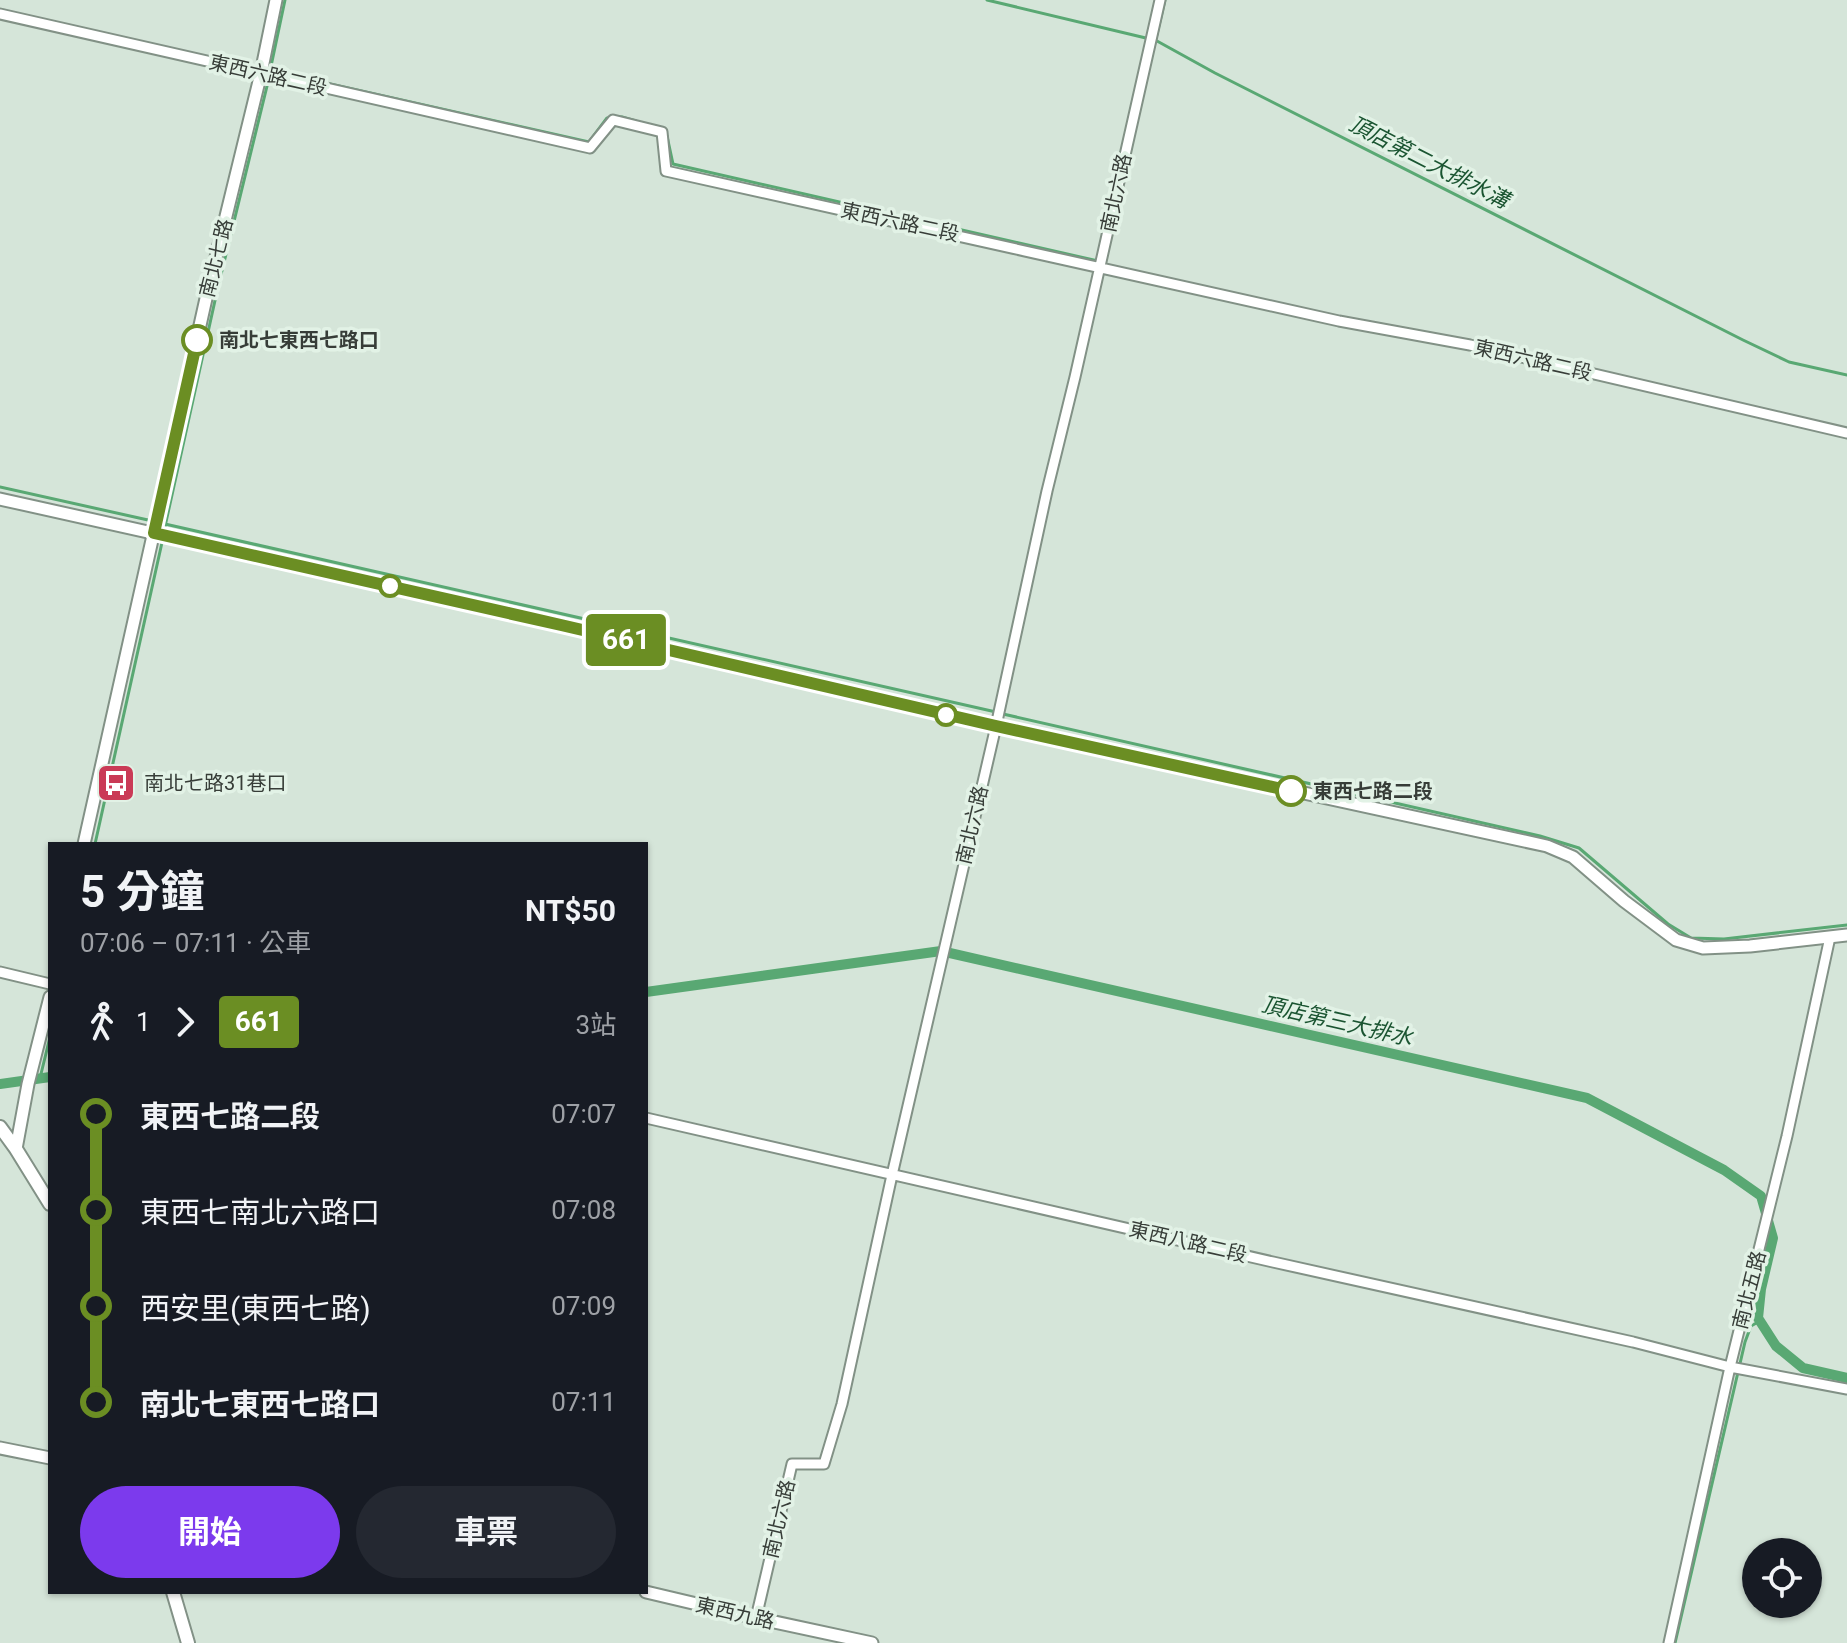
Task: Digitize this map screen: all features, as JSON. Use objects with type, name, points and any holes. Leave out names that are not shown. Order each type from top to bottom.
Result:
[{"type":"main road","points":[[0,1127],[48,1201]]},
{"type":"main road","points":[[174,1594],[188,1643]]},
{"type":"street","name":"南北七路","points":[[84,842],[276,0]]},
{"type":"street","name":"南北六路","points":[[756,1618],[792,1464],[824,1464],[842,1404],[1160,0]]},
{"type":"street","name":"東西六路二段","points":[[0,14],[590,148],[613,120],[662,132],[666,171],[1339,321],[1470,345],[1847,433]]},
{"type":"street","points":[[0,499],[996,726],[1547,846],[1573,857],[1676,940],[1703,948],[1847,935]]},
{"type":"street","name":"南北五路","points":[[1669,1643],[1830,937]]},
{"type":"street","points":[[0,972],[48,984]]},
{"type":"street","points":[[16,1149],[48,1005]]},
{"type":"street","name":"東西八路二段","points":[[648,1118],[1633,1342],[1730,1367],[1847,1389]]},
{"type":"street","points":[[0,1448],[48,1458]]},
{"type":"street","name":"東西九路","points":[[648,1592],[872,1643]]},
{"type":"waterway","points":[[270,71],[285,0]]},
{"type":"waterway","name":"頂店第二大排水溝","points":[[987,0],[1150,39]]},
{"type":"waterway","points":[[1154,47],[1165,0]]},
{"type":"waterway","name":"頂店第二大排水溝","points":[[1157,41],[1743,340],[1789,362],[1847,375]]},
{"type":"waterway","points":[[271,69],[589,142],[609,118]]},
{"type":"waterway","points":[[164,531],[218,287],[269,78]]},
{"type":"waterway","points":[[617,117],[636,121]]},
{"type":"waterway","points":[[667,136],[673,164],[1098,261]]},
{"type":"waterway","points":[[0,487],[148,520]]},
{"type":"waterway","points":[[165,524],[996,712]]},
{"type":"waterway","points":[[95,842],[163,538]]},
{"type":"waterway","points":[[1003,714],[1540,836],[1579,848],[1668,924],[1691,938],[1724,939],[1847,925]]},
{"type":"waterway","name":"頂店第三大排水","points":[[648,992],[941,951],[1587,1098],[1724,1170],[1761,1196],[1773,1238],[1758,1318],[1776,1346],[1803,1368],[1847,1378]]},
{"type":"waterway","points":[[40,1078],[48,1045]]},
{"type":"waterway","name":"頂店第三大排水","points":[[0,1084],[48,1077]]},
{"type":"waterway","points":[[1675,1643],[1745,1342],[1751,1326],[1760,1321]]},
{"type":"bus line","name":"661","points":[[197,340],[154,533],[1291,791]]},
{"type":"place","name":"南北七東西七路口","points":[[197,340]]},
{"type":"place","name":"南北七路31巷口","points":[[116,783]]},
{"type":"place","name":"東西七路二段","points":[[1291,791]]}]
